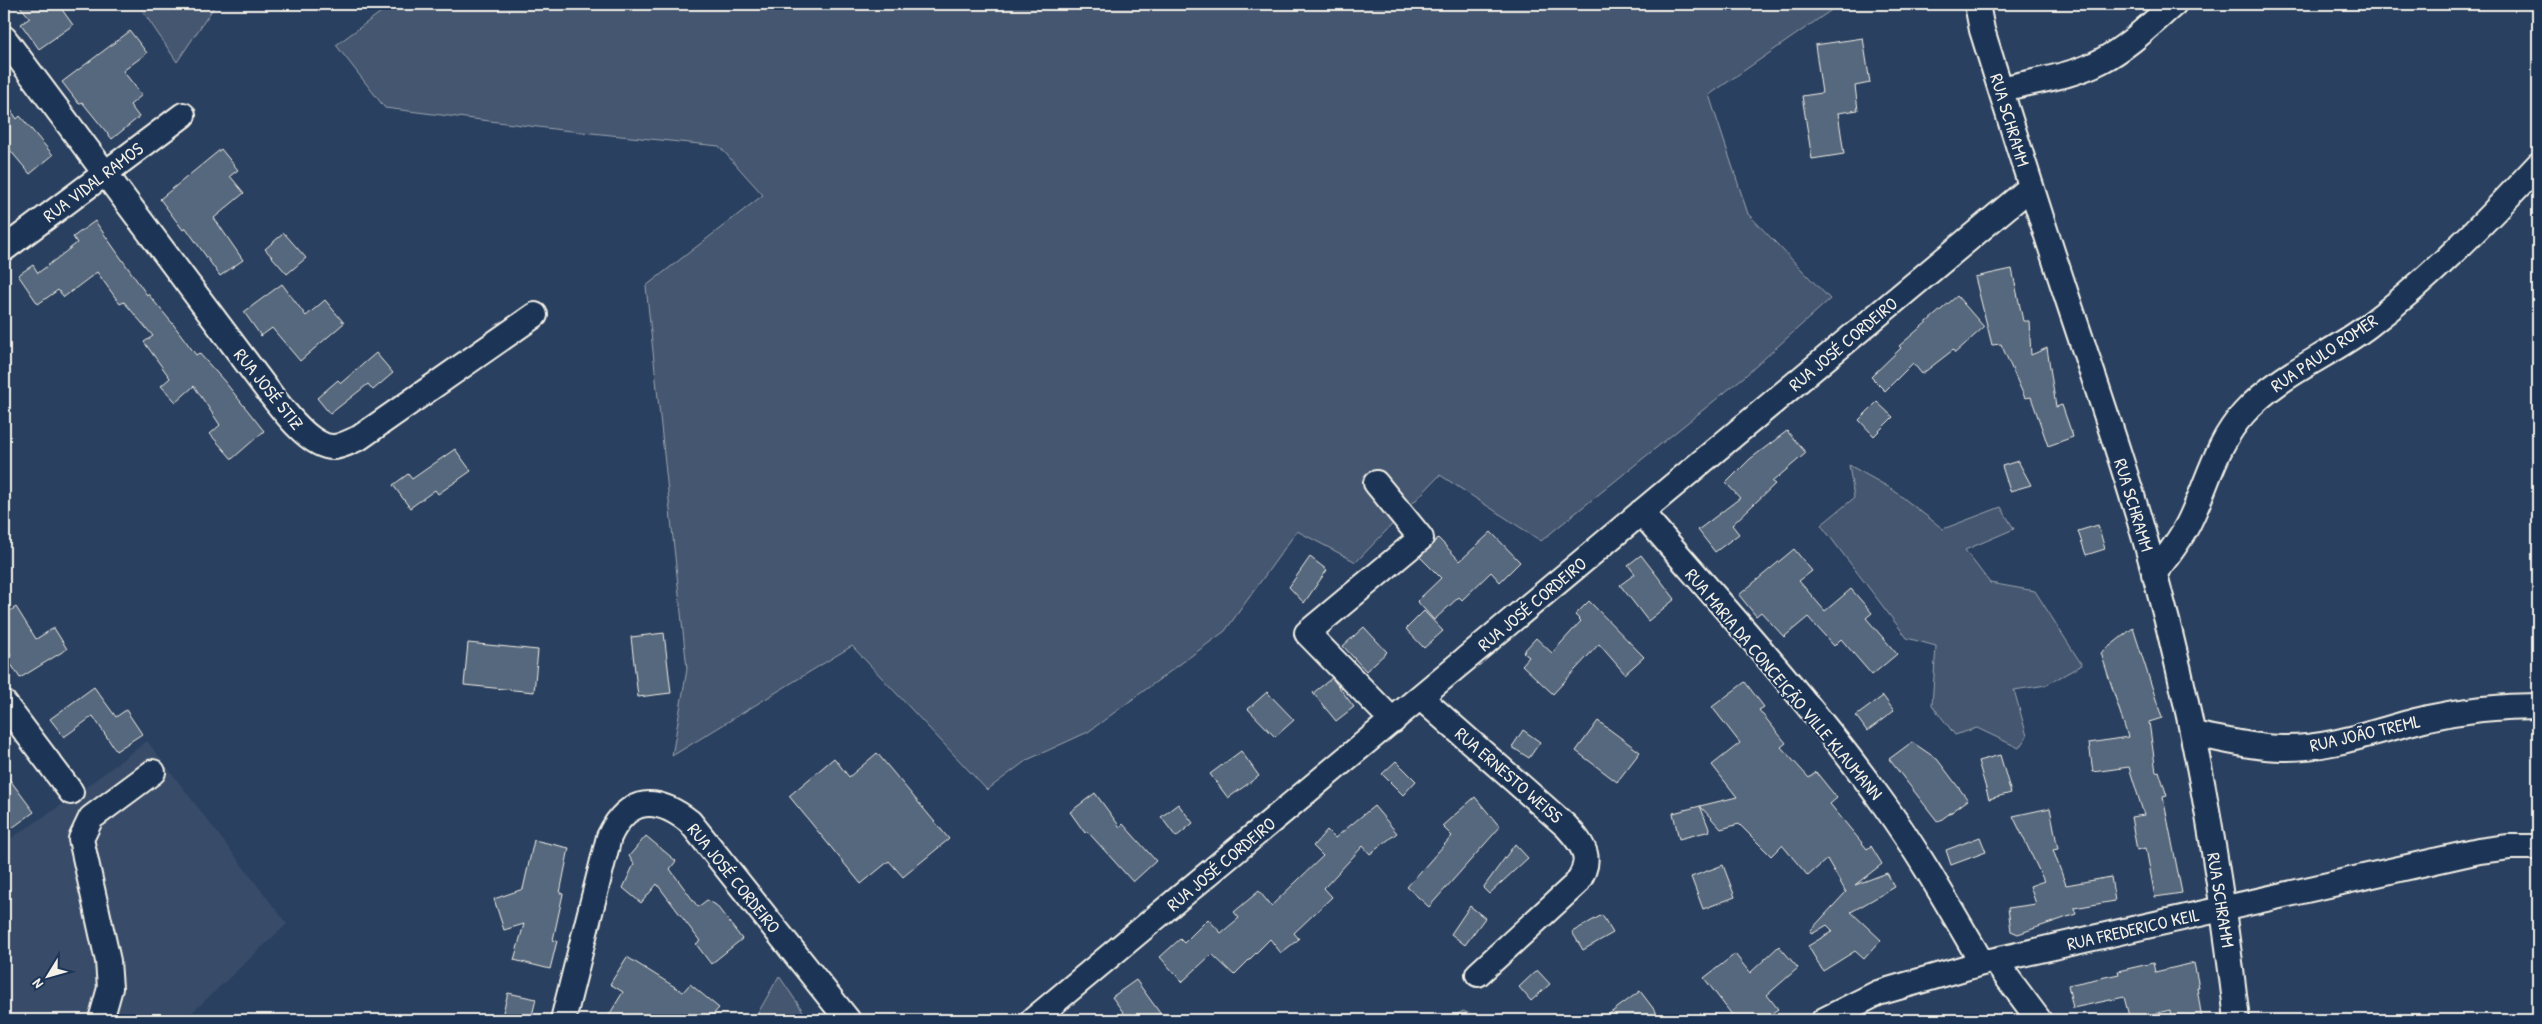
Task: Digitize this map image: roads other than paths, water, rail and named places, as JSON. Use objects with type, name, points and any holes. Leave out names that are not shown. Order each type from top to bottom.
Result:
[{"type":"street","name":"RUA SCHRAMM","points":[[1977,4],[2000,89],[2107,420],[2154,574],[2193,734],[2222,910],[2237,1020]]},
{"type":"street","points":[[2000,89],[2076,71],[2100,62],[2119,50],[2174,4]]},
{"type":"street","name":"RUA JOSÉ STIZ","points":[[4,38],[271,395],[289,417],[319,443],[332,447],[358,438],[535,315]]},
{"type":"street","name":"RUA VIDAL RAMOS","points":[[4,249],[183,116]]},
{"type":"street","name":"RUA PAULO ROMER","points":[[2154,574],[2190,520],[2227,433],[2243,414],[2277,383],[2366,328],[2398,302],[2489,216],[2538,165]]},
{"type":"street","name":"RUA JOSÉ CORDEIRO","points":[[1033,1020],[2031,187]]},
{"type":"street","points":[[1376,484],[1421,538],[1308,633],[1393,721]]},
{"type":"street","name":"RUA MARIA DA CONCEIÇÃO VILLE KLAUMANN","points":[[1641,512],[1791,687],[1870,786],[1988,962],[2039,1020]]},
{"type":"street","name":"RUA ERNESTO WEISS","points":[[1421,698],[1566,826],[1584,848],[1587,860],[1584,873],[1576,884],[1478,974]]},
{"type":"street","points":[[4,703],[71,792]]},
{"type":"street","name":"RUA JOÃO TREML","points":[[2193,734],[2262,746],[2282,748],[2304,747],[2339,741],[2430,718],[2499,707],[2538,706]]},
{"type":"street","points":[[101,1020],[110,988],[108,961],[81,839],[91,818],[153,772]]},
{"type":"street","name":"RUA JOSÉ CORDEIRO","points":[[563,1020],[609,836],[616,822],[627,811],[639,805],[650,803],[664,805],[690,822],[848,1020]]},
{"type":"street","name":"RUA FREDERICO KEIL","points":[[1825,1020],[1878,993],[1988,962],[2479,851],[2509,847],[2538,847]]}]
